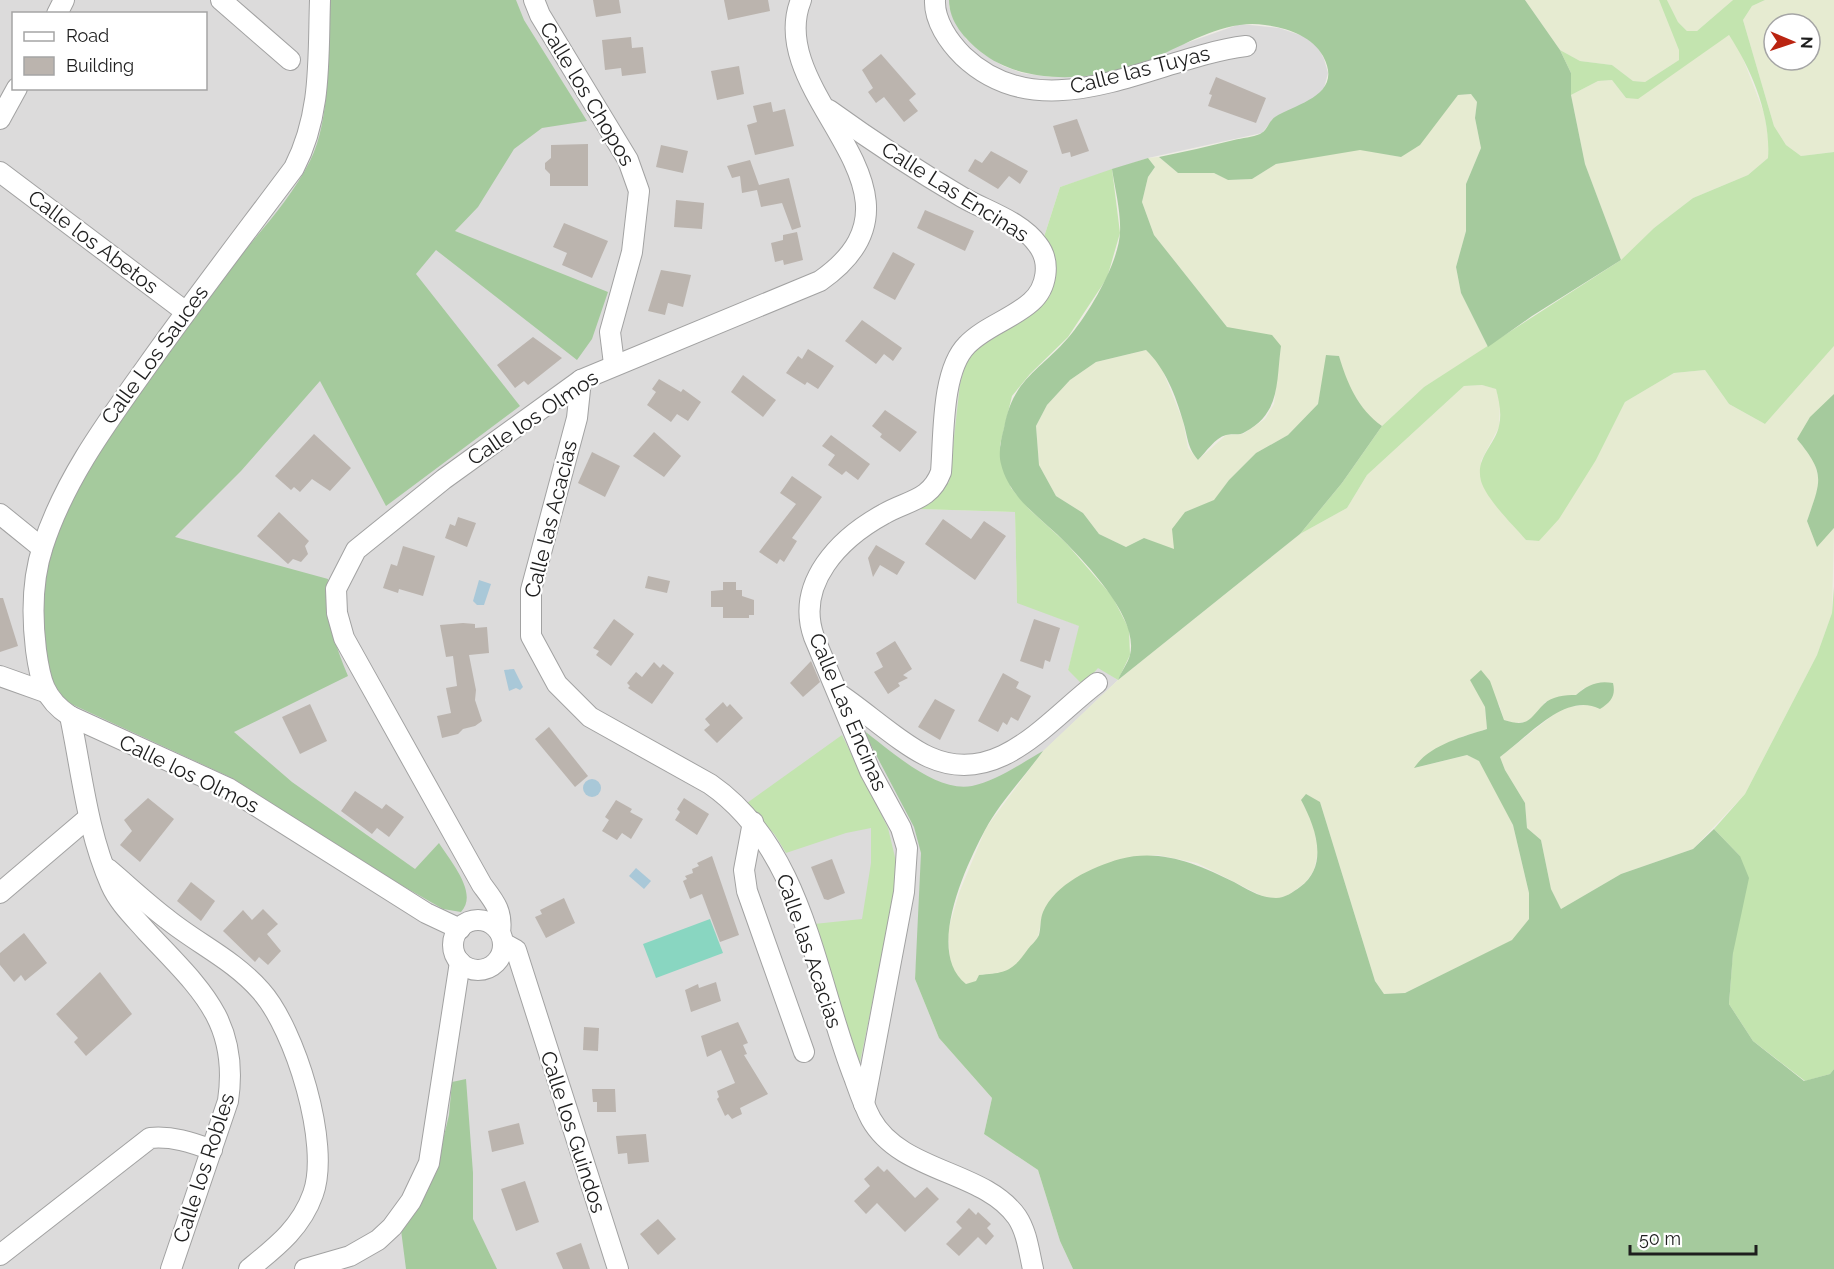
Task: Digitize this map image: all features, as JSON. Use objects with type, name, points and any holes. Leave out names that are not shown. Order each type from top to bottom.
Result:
[{"type":"street","points":[[221,0],[290,60]]},
{"type":"street","name":"Calle Los Sauces","points":[[45,692],[38,664],[34,627],[36,586],[42,548],[65,493],[89,450],[186,312],[294,168],[311,130],[320,0]]},
{"type":"street","name":"Calle los Chopos","points":[[534,0],[540,15],[628,160],[639,191],[632,252],[610,332],[614,364]]},
{"type":"street","name":"Calle los Olmos","points":[[505,934],[483,885],[344,638],[336,613],[336,589],[356,550],[444,479],[581,380],[614,364],[820,281],[844,261],[859,235],[866,202],[856,163],[824,107],[795,44],[797,9],[801,0]]},
{"type":"street","name":"Calle las Tuyas","points":[[935,0],[938,17],[946,35],[958,50],[983,71],[1023,88],[1074,90],[1140,75],[1225,49],[1246,46]]},
{"type":"street","points":[[0,119],[16,90]]},
{"type":"street","name":"Calle Las Encinas","points":[[824,107],[921,172],[1030,236],[1046,258],[1046,271],[1042,286],[1032,302],[967,345],[957,358],[950,382],[941,472],[936,485],[914,501],[862,526],[840,547],[816,580],[809,601],[809,622],[870,771],[901,828],[907,848],[904,892],[864,1104]]},
{"type":"street","name":"Calle los Abetos","points":[[0,172],[186,312]]},
{"type":"street","name":"Calle las Acacias","points":[[581,380],[577,418],[531,590],[531,636],[557,684],[590,717],[710,784],[728,796],[753,822],[782,867],[839,1039],[864,1104],[881,1133],[905,1152],[988,1192],[1007,1206],[1024,1232],[1033,1269]]},
{"type":"street","points":[[0,514],[42,548]]},
{"type":"street","points":[[0,676],[45,692],[51,702],[70,716]]},
{"type":"street","points":[[839,693],[928,756],[971,766],[985,764],[1018,748],[1096,683]]},
{"type":"street","name":"Calle los Olmos","points":[[70,716],[228,788],[426,913],[471,962]]},
{"type":"street","name":"Calle los Robles","points":[[70,716],[88,818],[103,865],[120,902],[187,974],[222,1024],[230,1052],[230,1086],[212,1150],[171,1269]]},
{"type":"street","points":[[0,892],[88,818]]},
{"type":"street","points":[[753,822],[744,870],[747,891],[804,1052]]},
{"type":"street","points":[[103,865],[168,920],[247,976],[262,992],[293,1046],[305,1080],[315,1134],[318,1177],[313,1195],[295,1229],[249,1269]]},
{"type":"street","points":[[471,962],[454,944],[481,906],[483,885]]},
{"type":"street","name":"Calle los Olmos","points":[[426,913],[466,925],[493,925],[505,934]]},
{"type":"street","points":[[471,962],[499,959],[505,934]]},
{"type":"street","name":"Calle los Guindos","points":[[505,934],[528,994],[618,1269]]},
{"type":"street","points":[[305,1269],[325,1266],[350,1256],[378,1240],[392,1227],[411,1201],[429,1163],[455,1004],[471,962]]},
{"type":"street","name":"Calle los Guindos","points":[[471,962],[509,970],[528,994]]},
{"type":"street","points":[[0,1255],[150,1138],[164,1137],[188,1141],[212,1150]]},
{"type":"shaded area","points":[[0,0],[949,0],[949,7],[966,39],[984,54],[1003,66],[1022,73],[1050,77],[1078,77],[1152,59],[1178,46],[1240,24],[1279,28],[1306,37],[1318,47],[1328,73],[1324,88],[1315,98],[1274,118],[1262,133],[1148,158],[1060,187],[1044,237],[1055,255],[1056,272],[1050,296],[1036,311],[952,467],[949,482],[921,509],[1015,512],[1017,602],[1080,626],[1068,670],[1084,684],[1098,667],[1118,680],[943,847],[920,907],[915,979],[939,1038],[992,1098],[984,1134],[1038,1170],[1060,1241],[1073,1269],[0,1269]]},
{"type":"green space","points":[[330,0],[516,0],[524,20],[587,121],[542,128],[514,149],[478,207],[455,231],[608,292],[592,339],[577,360],[436,250],[416,274],[520,406],[386,506],[320,381],[241,471],[175,537],[328,579],[329,616],[348,676],[234,732],[292,782],[415,869],[439,843],[456,868],[465,887],[466,904],[461,912],[443,909],[368,866],[232,778],[69,703],[52,679],[45,648],[44,598],[48,557],[74,493],[106,442],[182,333],[286,200],[310,161],[317,144],[325,104]]},
{"type":"green space","points":[[949,0],[1525,0],[1560,50],[1571,73],[1571,95],[1585,164],[1621,260],[1532,316],[1488,347],[1461,293],[1456,267],[1466,231],[1466,184],[1481,148],[1475,118],[1477,102],[1471,94],[1458,95],[1420,145],[1401,157],[1360,150],[1276,164],[1252,179],[1228,180],[1214,173],[1178,173],[1159,157],[1260,134],[1275,117],[1316,96],[1328,80],[1328,69],[1318,49],[1306,38],[1290,31],[1273,26],[1250,24],[1222,29],[1134,66],[1112,72],[1089,76],[1042,76],[999,64],[981,52],[955,23]]},
{"type":"green space","points":[[1525,0],[1659,0],[1680,44],[1679,60],[1645,82],[1633,81],[1612,65],[1580,61],[1560,50]]},
{"type":"green space","points":[[1659,0],[1667,0],[1678,22],[1687,31],[1697,31],[1733,0],[1765,0],[1752,6],[1743,20],[1774,126],[1786,145],[1801,156],[1834,152],[1834,346],[1765,424],[1729,404],[1705,370],[1674,373],[1625,402],[1596,460],[1559,519],[1539,541],[1526,540],[1494,504],[1481,481],[1483,458],[1497,433],[1500,416],[1496,389],[1482,385],[1464,386],[1367,475],[1347,508],[1300,534],[1342,483],[1382,426],[1424,387],[1621,260],[1654,228],[1693,198],[1748,175],[1768,158],[1766,126],[1758,94],[1745,63],[1729,35],[1638,99],[1626,98],[1612,80],[1598,81],[1571,95],[1571,73],[1560,50],[1580,61],[1612,65],[1633,81],[1645,82],[1679,60],[1679,50]]},
{"type":"green space","points":[[1667,0],[1733,0],[1697,31],[1687,31],[1678,22]]},
{"type":"green space","points":[[1765,0],[1834,0],[1834,152],[1801,156],[1786,145],[1774,126],[1743,20],[1752,6]]},
{"type":"green space","points":[[1729,35],[1740,51],[1764,113],[1769,142],[1768,158],[1748,175],[1693,198],[1654,228],[1621,260],[1585,164],[1571,95],[1598,81],[1612,80],[1626,98]]},
{"type":"green space","points":[[1471,94],[1477,102],[1475,118],[1481,148],[1466,184],[1466,231],[1456,267],[1461,293],[1488,347],[1424,387],[1382,426],[1368,416],[1346,382],[1339,356],[1327,355],[1318,404],[1288,435],[1256,453],[1229,480],[1214,501],[1185,512],[1174,550],[1144,538],[1126,547],[1099,534],[1083,513],[1056,496],[1039,465],[1036,426],[1047,405],[1070,380],[1096,362],[1146,350],[1160,364],[1183,421],[1188,448],[1198,460],[1226,435],[1243,434],[1265,419],[1274,404],[1281,346],[1227,327],[1154,235],[1142,202],[1148,177],[1155,167],[1148,158],[1159,157],[1178,173],[1214,173],[1228,180],[1252,179],[1276,164],[1360,149],[1401,157],[1458,95]]},
{"type":"green space","points":[[1148,158],[1155,167],[1148,177],[1142,202],[1154,235],[1227,327],[1272,335],[1281,346],[1275,395],[1265,416],[1257,424],[1243,433],[1222,437],[1214,442],[1198,460],[1190,446],[1169,383],[1159,365],[1146,350],[1096,362],[1070,380],[1047,405],[1036,426],[1039,465],[1056,496],[1083,513],[1099,534],[1126,547],[1144,538],[1174,549],[1172,529],[1185,512],[1214,500],[1229,480],[1256,453],[1288,435],[1318,404],[1326,355],[1339,356],[1354,395],[1366,412],[1382,426],[1342,483],[1300,534],[1118,680],[1130,655],[1131,641],[1120,610],[1088,566],[1020,499],[1005,477],[1000,451],[1008,411],[1020,387],[1076,328],[1093,303],[1114,258],[1120,224],[1112,169]]},
{"type":"green space","points":[[1112,169],[1120,233],[1107,278],[1068,337],[1030,374],[1012,396],[1000,445],[1011,488],[1029,509],[1066,543],[1112,596],[1129,629],[1130,655],[1118,680],[1098,668],[1083,685],[1068,670],[1079,626],[1017,603],[1015,512],[920,509],[949,482],[960,384],[966,363],[977,349],[1036,311],[1050,296],[1056,272],[1055,256],[1044,237],[1060,187]]},
{"type":"green space","points":[[1834,346],[1834,394],[1797,439],[1814,460],[1820,484],[1807,521],[1817,546],[1834,528],[1832,613],[1817,655],[1745,794],[1693,849],[1621,874],[1561,909],[1551,889],[1541,840],[1527,828],[1525,803],[1505,770],[1500,757],[1562,708],[1591,704],[1584,688],[1576,695],[1545,702],[1536,716],[1526,722],[1514,723],[1504,720],[1499,704],[1471,680],[1485,707],[1487,729],[1461,737],[1415,768],[1467,755],[1479,761],[1496,787],[1513,825],[1529,893],[1529,919],[1513,940],[1405,993],[1384,994],[1375,981],[1320,802],[1301,800],[1314,825],[1318,851],[1314,870],[1306,882],[1290,894],[1278,899],[1262,896],[1197,863],[1158,855],[1121,859],[1043,912],[1038,937],[1018,964],[1005,973],[979,975],[976,982],[966,984],[957,977],[950,962],[948,931],[959,893],[986,828],[1043,751],[1118,680],[1300,534],[1347,508],[1367,475],[1464,386],[1482,385],[1496,389],[1500,404],[1499,427],[1481,461],[1500,511],[1526,540],[1539,541],[1596,460],[1625,402],[1674,373],[1705,370],[1729,404],[1765,424]]},
{"type":"green space","points":[[1834,394],[1834,528],[1817,547],[1807,521],[1818,486],[1817,470],[1797,439],[1810,417]]},
{"type":"green space","points":[[1834,587],[1834,1069],[1830,1074],[1805,1081],[1753,1041],[1729,1004],[1740,856],[1714,829],[1745,794],[1817,655],[1832,613]]},
{"type":"green space","points":[[1481,670],[1490,681],[1504,720],[1519,723],[1528,721],[1551,699],[1576,695],[1584,688],[1598,683],[1613,683],[1612,698],[1600,709],[1587,705],[1573,706],[1560,711],[1500,757],[1505,770],[1525,803],[1527,828],[1541,840],[1551,889],[1561,909],[1621,874],[1693,849],[1714,829],[1740,856],[1749,878],[1733,953],[1729,1004],[1753,1041],[1804,1081],[1830,1074],[1834,1069],[1834,1269],[1073,1269],[1060,1241],[1038,1170],[984,1134],[992,1098],[939,1038],[915,979],[921,853],[914,827],[863,730],[929,777],[958,786],[981,784],[1043,751],[991,820],[960,886],[949,931],[949,951],[954,970],[966,984],[976,981],[979,975],[1002,972],[1013,967],[1038,937],[1043,912],[1056,893],[1086,872],[1120,859],[1150,855],[1164,857],[1207,869],[1259,895],[1276,898],[1289,894],[1309,878],[1315,868],[1317,857],[1315,833],[1301,800],[1306,794],[1320,802],[1375,981],[1384,994],[1405,993],[1512,940],[1529,919],[1529,893],[1513,825],[1479,761],[1467,755],[1414,768],[1428,753],[1437,748],[1487,729],[1485,707],[1470,680]]},
{"type":"green space","points":[[842,735],[888,828],[899,874],[859,1067],[814,924],[862,919],[871,863],[871,828],[846,833],[786,853],[775,835],[747,803]]},
{"type":"green space","points":[[710,919],[723,953],[656,978],[643,944]]},
{"type":"green space","points":[[466,1079],[473,1173],[473,1219],[497,1269],[406,1269],[401,1230],[441,1148],[449,1115],[452,1082]]},
{"type":"water","points":[[479,580],[491,584],[484,605],[477,605],[473,601]]},
{"type":"water","points":[[514,669],[523,687],[520,690],[516,688],[509,691],[504,670]]},
{"type":"water","points":[[592,779],[598,782],[601,788],[598,794],[592,797],[586,794],[583,788],[586,782]]},
{"type":"water","points":[[636,868],[651,881],[644,889],[629,876]]},
{"type":"building","points":[[593,0],[619,0],[621,13],[596,17]]},
{"type":"building","points":[[724,0],[768,0],[770,11],[728,20]]},
{"type":"building","points":[[631,37],[632,48],[643,47],[646,73],[622,76],[621,68],[605,70],[602,40]]},
{"type":"building","points":[[881,54],[916,94],[909,100],[918,111],[904,122],[884,97],[876,103],[868,92],[873,88],[862,70]]},
{"type":"building","points":[[739,66],[744,94],[717,100],[711,71]]},
{"type":"building","points":[[1216,77],[1266,98],[1256,123],[1208,106],[1212,95],[1209,94]]},
{"type":"building","points":[[771,102],[773,112],[785,109],[794,146],[755,155],[747,125],[757,122],[753,106]]},
{"type":"building","points":[[1077,119],[1089,151],[1071,157],[1070,152],[1062,154],[1053,126]]},
{"type":"building","points":[[588,144],[588,186],[550,186],[550,174],[545,169],[545,163],[551,158],[551,145]]},
{"type":"building","points":[[661,145],[688,151],[683,173],[656,167]]},
{"type":"building","points":[[991,151],[1028,171],[1020,184],[1009,176],[998,189],[968,171],[975,159],[982,163]]},
{"type":"building","points":[[750,160],[759,185],[789,178],[801,227],[792,230],[782,203],[761,207],[757,190],[742,193],[740,176],[732,178],[727,166]]},
{"type":"building","points":[[676,200],[704,203],[702,229],[674,227]]},
{"type":"building","points":[[925,210],[974,231],[965,251],[917,228]]},
{"type":"building","points":[[564,223],[608,241],[592,278],[562,265],[567,253],[553,247]]},
{"type":"building","points":[[797,232],[803,260],[784,265],[783,260],[775,262],[771,243],[783,240],[783,235]]},
{"type":"building","points":[[893,252],[915,264],[895,300],[873,288]]},
{"type":"building","points":[[661,270],[691,275],[683,307],[668,303],[665,315],[648,311]]},
{"type":"building","points":[[862,320],[902,348],[893,361],[884,354],[876,364],[845,341]]},
{"type":"building","points":[[533,337],[562,358],[528,385],[524,381],[515,388],[497,365]]},
{"type":"building","points":[[808,349],[834,366],[818,389],[807,382],[805,385],[786,373],[798,356],[802,359]]},
{"type":"building","points":[[743,375],[776,400],[763,417],[731,392]]},
{"type":"building","points":[[659,379],[681,392],[683,389],[701,402],[688,421],[677,414],[671,422],[647,405],[656,392],[652,389]]},
{"type":"building","points":[[885,410],[917,432],[900,452],[880,437],[882,434],[872,426]]},
{"type":"building","points":[[654,432],[681,456],[664,477],[633,456]]},
{"type":"building","points":[[314,434],[351,468],[330,491],[312,479],[300,492],[294,487],[291,490],[275,476]]},
{"type":"building","points":[[831,435],[870,464],[858,480],[846,471],[842,475],[828,465],[835,455],[822,446]]},
{"type":"building","points":[[592,452],[620,466],[605,497],[578,483]]},
{"type":"building","points":[[792,476],[822,497],[792,538],[797,541],[784,562],[780,559],[777,564],[759,552],[796,504],[780,493]]},
{"type":"building","points":[[279,512],[309,541],[305,546],[308,554],[301,562],[293,559],[288,564],[257,536]]},
{"type":"building","points":[[458,517],[476,523],[467,547],[445,538],[450,524],[455,526]]},
{"type":"building","points":[[943,519],[971,539],[984,521],[1006,536],[975,580],[925,544]]},
{"type":"building","points":[[876,545],[905,562],[897,575],[880,565],[873,577],[868,558]]},
{"type":"building","points":[[403,546],[435,556],[423,596],[399,589],[398,593],[383,588],[391,564],[397,566]]},
{"type":"building","points":[[648,576],[670,581],[667,593],[645,588]]},
{"type":"building","points":[[723,582],[736,582],[736,590],[742,590],[742,596],[754,600],[754,615],[749,615],[749,618],[723,618],[723,607],[711,607],[711,591],[723,590]]},
{"type":"building","points":[[0,598],[3,598],[18,646],[0,652]]},
{"type":"building","points":[[614,619],[634,634],[611,666],[596,655],[599,651],[593,648]]},
{"type":"building","points":[[1034,619],[1060,628],[1050,662],[1045,660],[1043,669],[1020,661]]},
{"type":"building","points":[[475,624],[475,628],[487,627],[489,653],[469,655],[476,690],[475,700],[482,721],[475,726],[463,729],[458,734],[442,738],[437,716],[451,713],[446,688],[457,686],[453,656],[446,657],[440,625]]},
{"type":"building","points":[[895,641],[912,669],[903,675],[908,678],[898,683],[900,686],[888,694],[874,672],[883,667],[876,653]]},
{"type":"building","points":[[811,661],[820,682],[803,697],[790,683]]},
{"type":"building","points":[[654,662],[660,668],[663,664],[674,673],[652,704],[628,688],[630,686],[627,683],[636,672],[642,677]]},
{"type":"building","points":[[1003,673],[1019,682],[1016,688],[1031,696],[1018,721],[1011,717],[1007,725],[1003,722],[998,732],[978,721]]},
{"type":"building","points":[[935,699],[955,710],[940,740],[918,727]]},
{"type":"building","points":[[723,702],[727,707],[730,704],[743,718],[717,743],[704,730],[710,725],[705,719]]},
{"type":"building","points":[[310,704],[327,741],[300,754],[282,717]]},
{"type":"building","points":[[549,727],[588,776],[575,787],[535,739]]},
{"type":"building","points":[[355,791],[382,809],[386,804],[404,817],[389,837],[377,828],[372,834],[341,811]]},
{"type":"building","points":[[148,798],[174,819],[140,862],[120,845],[132,831],[124,820]]},
{"type":"building","points":[[684,798],[709,814],[697,835],[675,820],[680,812],[677,809]]},
{"type":"building","points":[[616,800],[632,809],[630,812],[643,819],[631,839],[622,833],[617,840],[602,831],[609,820],[605,817]]},
{"type":"building","points":[[712,856],[739,935],[720,942],[702,894],[690,899],[683,881],[687,879],[685,876],[693,873],[692,869],[699,866],[697,863]]},
{"type":"building","points":[[832,859],[845,893],[828,900],[824,899],[811,867]]},
{"type":"building","points":[[191,882],[215,901],[201,921],[177,901]]},
{"type":"building","points":[[564,898],[575,923],[546,938],[535,917],[542,914],[540,910]]},
{"type":"building","points":[[263,909],[278,924],[267,934],[281,951],[268,965],[259,957],[255,962],[223,931],[243,910],[252,920]]},
{"type":"building","points":[[24,933],[47,963],[25,981],[21,975],[14,982],[0,965],[0,953]]},
{"type":"building","points":[[100,972],[132,1014],[86,1056],[74,1042],[78,1038],[56,1014]]},
{"type":"building","points":[[716,982],[721,1001],[691,1012],[685,990],[698,984],[699,988]]},
{"type":"building","points":[[738,1022],[748,1043],[743,1045],[747,1054],[744,1055],[768,1094],[740,1108],[742,1114],[732,1119],[728,1114],[725,1116],[717,1099],[719,1097],[717,1091],[735,1083],[721,1050],[707,1057],[701,1036]]},
{"type":"building","points":[[584,1027],[599,1028],[598,1051],[583,1050]]},
{"type":"building","points":[[592,1089],[615,1089],[616,1112],[597,1112],[597,1102],[593,1102]]},
{"type":"building","points":[[519,1123],[524,1144],[492,1152],[488,1131]]},
{"type":"building","points":[[646,1134],[649,1162],[628,1164],[627,1153],[618,1154],[616,1136]]},
{"type":"building","points":[[878,1166],[884,1172],[887,1169],[915,1198],[927,1187],[939,1199],[905,1232],[877,1203],[866,1214],[854,1201],[870,1186],[864,1179]]},
{"type":"building","points":[[525,1181],[539,1222],[516,1231],[501,1189]]},
{"type":"building","points":[[969,1208],[976,1215],[978,1212],[991,1224],[987,1228],[994,1236],[986,1245],[978,1237],[959,1256],[946,1244],[962,1228],[956,1222]]},
{"type":"building","points":[[658,1219],[676,1239],[658,1255],[640,1234]]},
{"type":"building","points":[[581,1243],[590,1269],[563,1269],[556,1253]]}]
